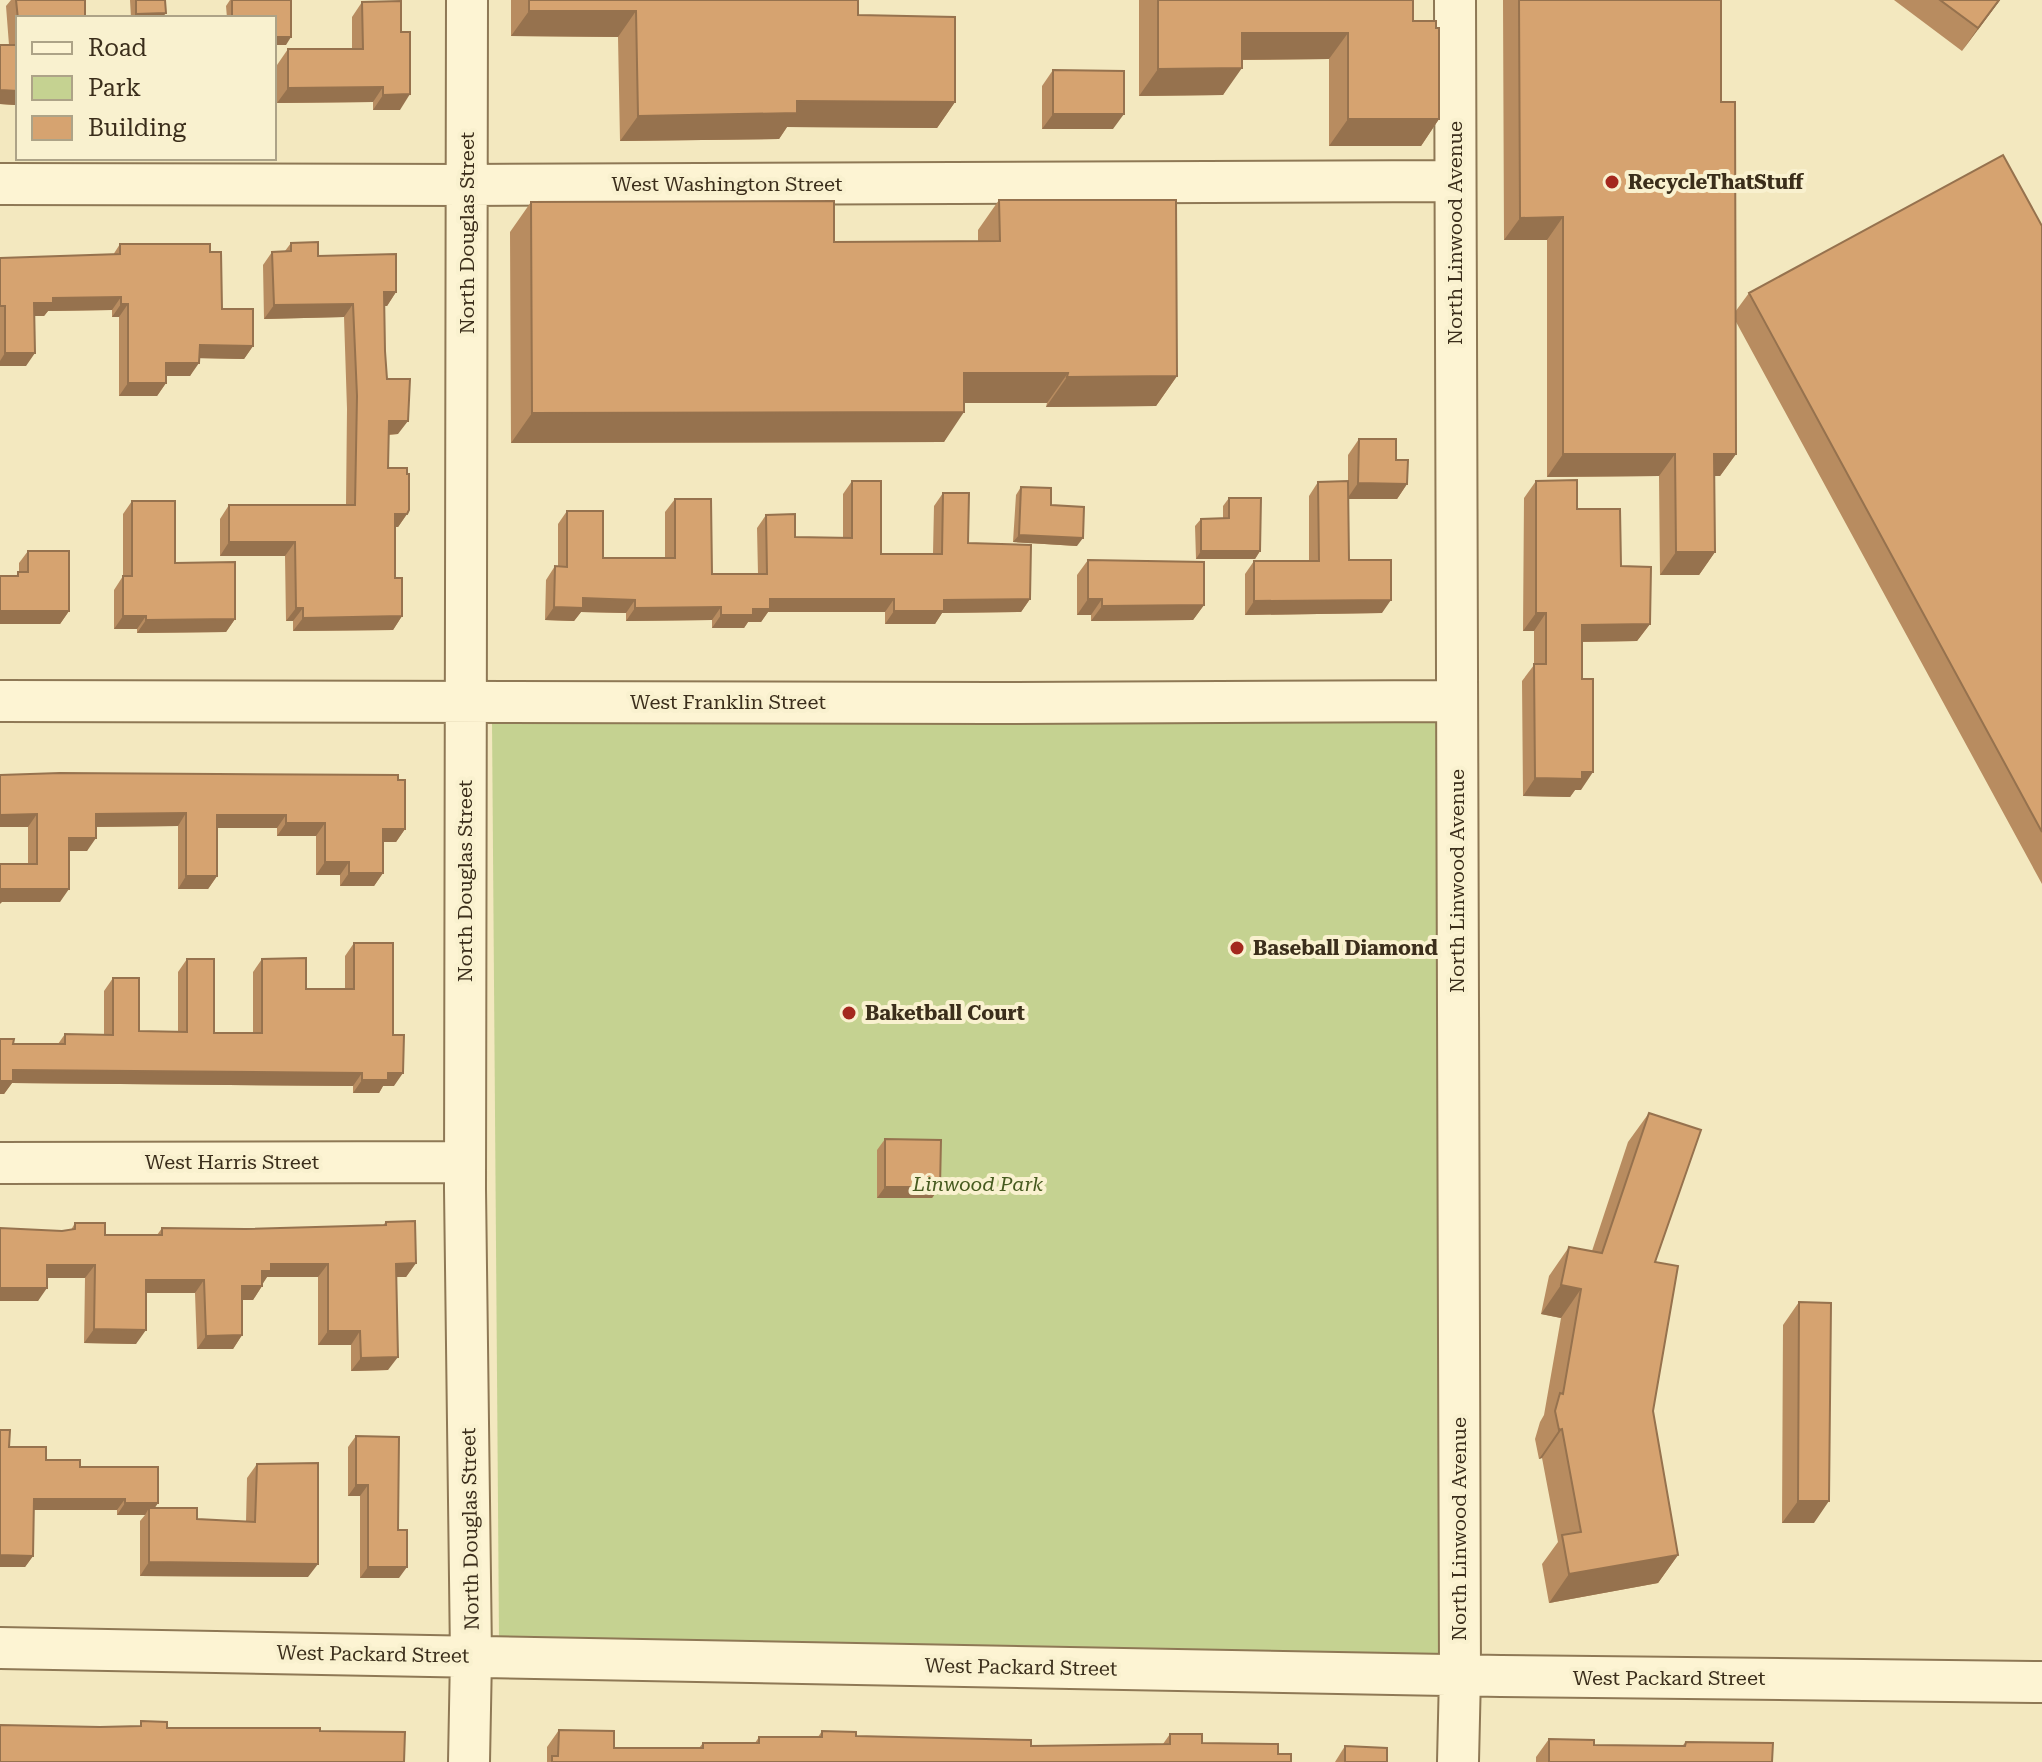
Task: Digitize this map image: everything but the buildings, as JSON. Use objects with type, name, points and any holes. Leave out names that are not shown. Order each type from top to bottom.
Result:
[{"type":"street","name":"North Douglas Street","points":[[467,0],[465,1162],[471,1656],[469,1762]]},
{"type":"street","name":"North Linwood Avenue","points":[[1455,0],[1458,1762]]},
{"type":"street","name":"West Washington Street","points":[[0,184],[1454,181]]},
{"type":"street","name":"West Franklin Street","points":[[0,701],[1457,701]]},
{"type":"street","name":"West Harris Street","points":[[0,1163],[465,1162]]},
{"type":"street","name":"West Packard Street","points":[[0,1648],[1460,1675],[2042,1682]]},
{"type":"green space","name":"Linwood Park","points":[[492,721],[1442,723],[1440,1654],[499,1637]]},
{"type":"place","name":"RecycleThatStuff","points":[[1612,182]]},
{"type":"place","name":"Baseball Diamond","points":[[1237,948]]},
{"type":"place","name":"Baketball Court","points":[[849,1013]]}]
